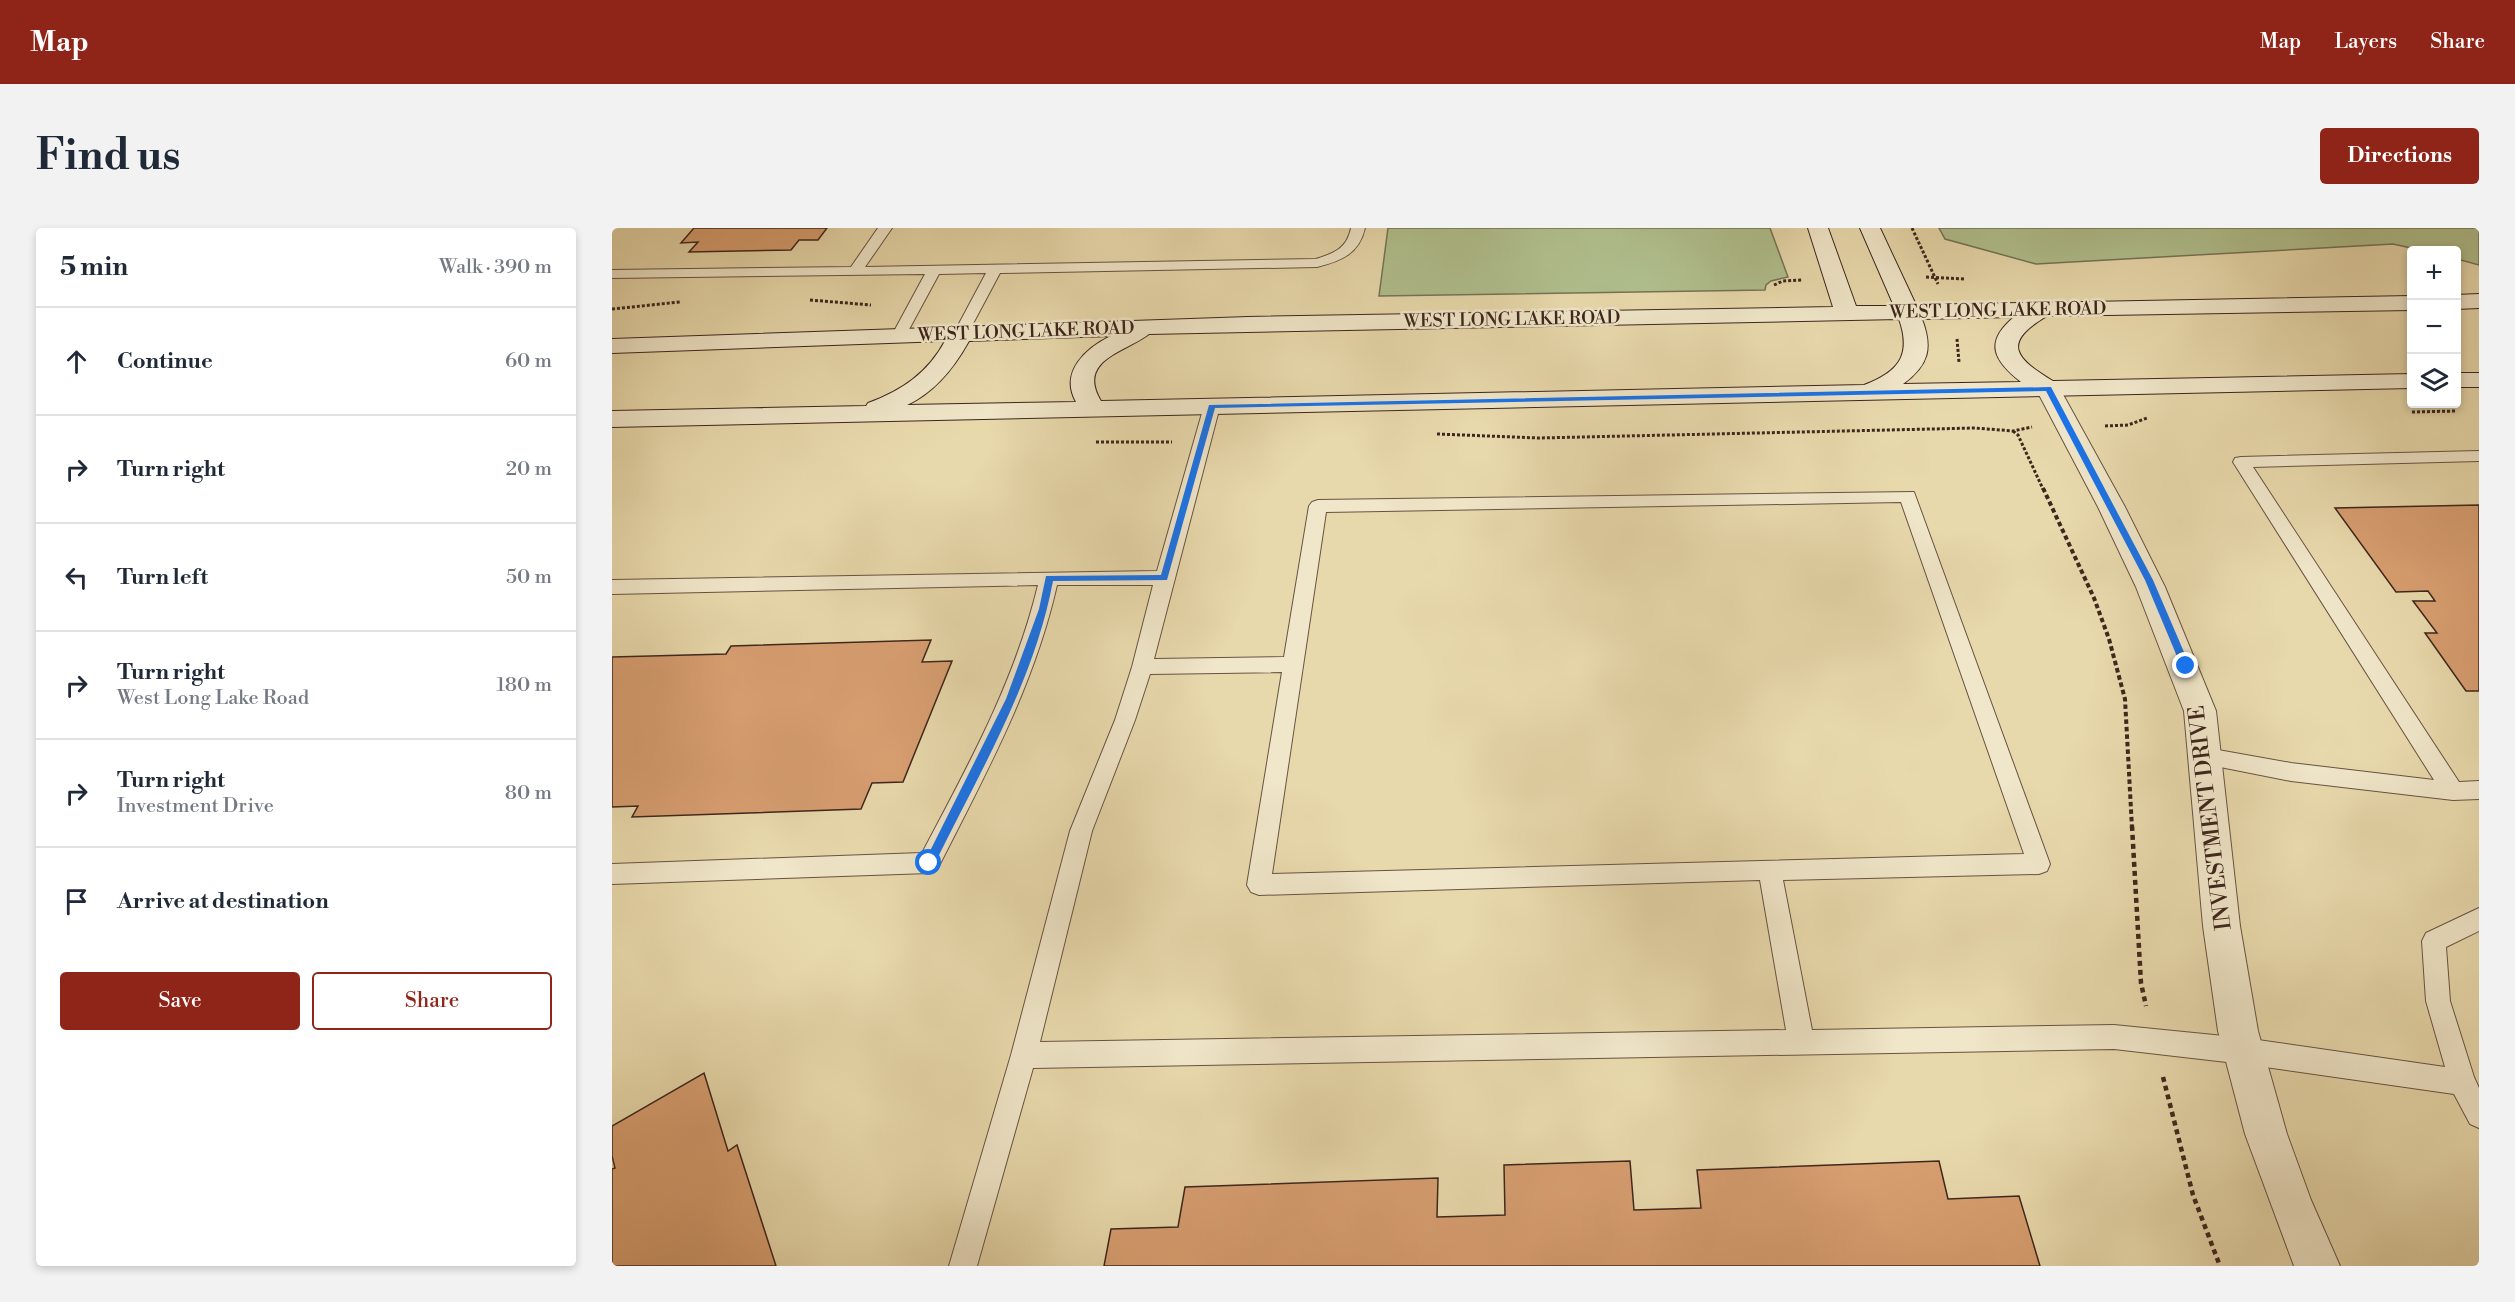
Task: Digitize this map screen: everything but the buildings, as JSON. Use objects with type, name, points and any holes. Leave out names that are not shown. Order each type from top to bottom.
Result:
[{"type":"main road","points":[[1818,228],[1847,314]]},
{"type":"main road","points":[[1865,393],[1886,385],[1913,362],[1916,334],[1870,228]]},
{"type":"main road","points":[[2461,302],[2479,301]]},
{"type":"main road","name":"WEST LONG LAKE ROAD","points":[[612,346],[1149,327],[2407,303]]},
{"type":"main road","points":[[2043,309],[2024,319],[2012,330],[2005,342],[2006,353],[2013,364],[2026,376],[2048,389]]},
{"type":"main road","points":[[1094,409],[1081,388],[1083,376],[1089,364],[1100,352],[1120,339],[1149,327]]},
{"type":"main road","points":[[852,414],[899,400],[918,389],[942,366],[961,333]]},
{"type":"main road","points":[[2461,380],[2479,380]]},
{"type":"main road","points":[[612,419],[2407,381]]},
{"type":"main road","name":"INVESTMENT DRIVE","points":[[2048,389],[2149,580],[2169,625],[2200,711],[2207,757],[2223,936],[2231,998],[2244,1051],[2286,1191],[2318,1266]]},
{"type":"lane","points":[[855,270],[885,228]]},
{"type":"lane","points":[[612,274],[1317,262],[1336,258],[1348,251],[1356,242],[1358,228]]},
{"type":"lane","points":[[961,333],[995,268]]},
{"type":"lane","points":[[899,335],[935,269]]},
{"type":"lane","points":[[963,1266],[1024,1055],[1081,831],[1125,720],[1142,666],[1212,406]]},
{"type":"lane","points":[[2453,791],[2241,462],[2479,456]]},
{"type":"lane","points":[[1908,496],[2039,864],[1260,885],[1293,663],[1318,506],[1908,496]]},
{"type":"lane","points":[[612,587],[1049,578],[1164,578]]},
{"type":"lane","points":[[612,874],[929,863],[1011,699],[1043,609],[1049,578]]},
{"type":"lane","points":[[1142,666],[1293,663]]},
{"type":"lane","points":[[2207,757],[2291,772],[2453,791],[2479,790]]},
{"type":"lane","points":[[1770,870],[1801,1041]]},
{"type":"lane","points":[[2479,919],[2434,941],[2438,1001],[2462,1082],[2479,1115]]},
{"type":"lane","points":[[1024,1055],[2114,1037],[2244,1051],[2462,1082]]},
{"type":"path","points":[[1912,228],[1939,286]]},
{"type":"path","points":[[801,300],[876,306]]},
{"type":"path","points":[[612,309],[682,302]]},
{"type":"path","points":[[1956,335],[1959,364]]},
{"type":"path","points":[[1432,434],[1539,438],[1975,428],[2013,431],[2020,428]]},
{"type":"path","points":[[2013,431],[2018,435],[2094,598],[2125,699],[2141,984]]},
{"type":"path","points":[[1086,441],[1155,443],[1202,441]]},
{"type":"path","points":[[2167,1092],[2193,1195],[2220,1266]]},
{"type":"green space","points":[[1388,228],[1770,228],[1788,277],[1771,281],[1766,285],[1765,290],[1379,296]]},
{"type":"green space","points":[[1939,228],[2479,228],[2479,265],[2461,260],[2461,246],[2407,247],[2393,244],[2036,264],[1945,239]]},
{"type":"route","points":[[929,863],[1011,699],[1043,609],[1049,578],[1164,578],[1212,406],[2048,389],[2149,580],[2186,666]]}]
